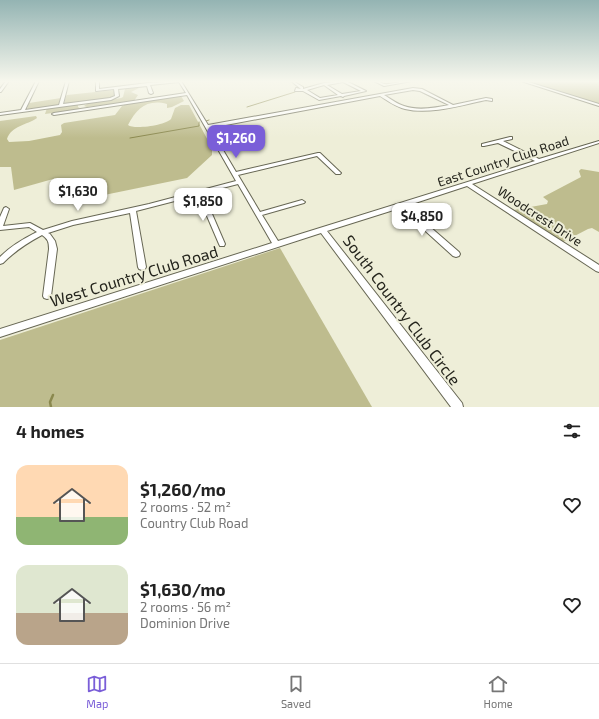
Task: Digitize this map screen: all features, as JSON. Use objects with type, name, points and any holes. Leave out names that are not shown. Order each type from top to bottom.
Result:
[{"type":"street","points":[[22,111],[28,100]]},
{"type":"street","points":[[61,106],[62,100]]},
{"type":"street","points":[[0,114],[102,100]]},
{"type":"street","points":[[54,114],[148,100]]},
{"type":"street","points":[[191,100],[277,245]]},
{"type":"street","points":[[207,127],[350,100]]},
{"type":"street","points":[[390,100],[407,109],[438,108],[491,100]]},
{"type":"street","points":[[441,100],[453,106]]},
{"type":"street","points":[[583,100],[599,105]]},
{"type":"street","points":[[484,145],[510,138]]},
{"type":"street","points":[[499,141],[539,161]]},
{"type":"street","name":"East Country Club Road","points":[[277,245],[599,142]]},
{"type":"street","points":[[235,174],[318,154],[338,173]]},
{"type":"street","points":[[0,261],[12,249],[41,232],[239,182]]},
{"type":"street","name":"Woodcrest Drive","points":[[468,184],[599,269]]},
{"type":"street","points":[[200,192],[222,244]]},
{"type":"street","points":[[258,214],[302,202]]},
{"type":"street","points":[[401,205],[456,254]]},
{"type":"street","points":[[6,209],[0,227],[30,225],[48,236],[52,241],[53,249],[47,296]]},
{"type":"street","points":[[133,210],[142,267]]},
{"type":"street","name":"South Country Club Circle","points":[[323,231],[458,407]]},
{"type":"street","name":"West Country Club Road","points":[[0,333],[277,245]]},
{"type":"shaded area","points":[[61,100],[60,105],[27,109],[29,103]]},
{"type":"shaded area","points":[[65,100],[95,100],[64,104]]},
{"type":"shaded area","points":[[110,100],[135,100],[87,107],[84,106],[87,104]]},
{"type":"shaded area","points":[[154,100],[183,100],[172,107],[167,108],[167,104],[160,103],[143,106],[131,119],[128,125],[143,127],[157,125],[171,119],[175,108],[181,105],[189,105],[212,148],[212,155],[187,178],[75,201],[72,191],[55,191],[53,179],[14,190],[11,167],[0,167],[0,121],[36,116],[37,118],[12,131],[7,139],[9,142],[29,141],[60,135],[62,132],[61,125],[64,123],[115,115],[122,106]]},
{"type":"shaded area","points":[[583,100],[599,100],[599,105]]},
{"type":"shaded area","points":[[78,104],[78,107],[81,109],[45,114],[47,108]]},
{"type":"shaded area","points":[[581,169],[599,172],[599,232],[592,228],[588,229],[563,242],[514,210],[547,204],[548,201],[543,197],[581,177],[579,171]]},
{"type":"shaded area","points":[[280,248],[372,407],[0,407],[0,340]]},
{"type":"waterway","points":[[247,107],[269,100]]},
{"type":"waterway","points":[[130,138],[199,126],[199,122]]},
{"type":"waterway","points":[[51,407],[50,402],[53,395]]}]
